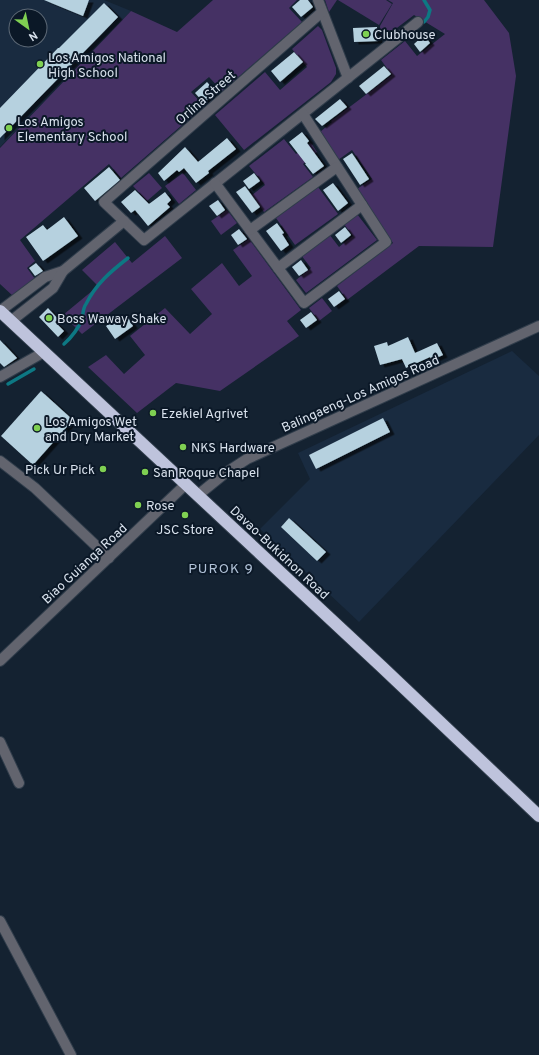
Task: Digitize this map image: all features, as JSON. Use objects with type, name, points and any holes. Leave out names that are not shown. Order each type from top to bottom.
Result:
[{"type":"highway","name":"Davao-Bukidnon Road","points":[[0,311],[539,816]]},
{"type":"street","points":[[318,0],[348,78]]},
{"type":"street","name":"Orlina Street","points":[[124,221],[104,202],[322,12]]},
{"type":"street","points":[[11,321],[53,288],[63,271],[124,221],[144,240],[418,22]]},
{"type":"street","points":[[215,183],[304,303],[386,242],[302,114]]},
{"type":"street","points":[[250,230],[337,167]]},
{"type":"street","points":[[278,268],[362,205]]},
{"type":"street","points":[[0,311],[45,277],[63,271]]},
{"type":"street","name":"Balingaeng-Los Amigos Road","points":[[198,495],[224,474],[252,457],[539,326]]},
{"type":"street","points":[[0,377],[44,352]]},
{"type":"street","points":[[0,461],[35,488],[109,558]]},
{"type":"street","name":"Biao Guianga Road","points":[[0,661],[186,484]]},
{"type":"street","points":[[0,742],[19,783]]},
{"type":"street","points":[[0,921],[70,1055]]},
{"type":"shaded area","name":"Los Amigos National High School","points":[[0,0],[104,0],[131,11],[0,147]]},
{"type":"shaded area","points":[[213,0],[297,0],[289,8],[302,22],[222,91],[209,77],[191,92],[204,106],[121,178],[109,164],[20,240],[35,261],[27,268],[35,279],[13,296],[0,284],[0,148],[131,11],[177,32]]},
{"type":"shaded area","points":[[325,0],[337,0],[329,12]]},
{"type":"shaded area","points":[[338,0],[386,0],[392,4],[379,25]]},
{"type":"shaded area","points":[[388,0],[484,0],[509,33],[516,76],[493,247],[419,246],[347,300],[337,286],[393,243],[357,189],[372,179],[352,150],[338,160],[320,132],[332,122],[331,121],[392,75],[381,60],[405,41],[417,56],[445,34],[414,15],[381,40],[380,26],[393,3]]},
{"type":"shaded area","points":[[318,26],[322,30],[336,68],[336,74],[331,82],[244,150],[215,115],[265,72],[280,90],[307,67],[292,49]]},
{"type":"shaded area","points":[[284,139],[296,154],[311,143],[317,152],[303,164],[313,177],[264,212],[252,195],[265,185],[249,166]]},
{"type":"shaded area","points":[[149,173],[162,188],[147,201],[133,186]]},
{"type":"shaded area","points":[[183,173],[196,190],[179,204],[165,186]]},
{"type":"shaded area","points":[[318,187],[338,214],[295,245],[276,218]]},
{"type":"shaded area","points":[[227,210],[237,223],[221,235],[211,221]]},
{"type":"shaded area","points":[[357,214],[377,240],[306,293],[296,280],[311,268],[301,255],[329,234],[339,247],[353,236],[344,224]]},
{"type":"shaded area","points":[[165,236],[182,258],[82,334],[63,315],[98,286],[82,270],[115,242],[132,263]]},
{"type":"shaded area","points":[[249,239],[301,310],[287,321],[299,336],[220,391],[176,383],[137,413],[88,367],[106,355],[124,374],[145,355],[130,336],[165,308],[190,334],[212,314],[191,289],[222,263],[239,286],[252,276],[233,250]]},
{"type":"shaded area","points":[[322,298],[332,311],[319,321],[309,308]]},
{"type":"shaded area","points":[[512,351],[539,376],[539,435],[359,622],[260,529],[310,479],[298,453]]},
{"type":"building","points":[[44,0],[89,0],[83,16]]},
{"type":"building","points":[[300,0],[308,0],[313,7],[301,17],[292,7]]},
{"type":"building","points":[[104,3],[118,17],[0,138],[0,108]]},
{"type":"building","name":"Clubhouse","points":[[377,27],[378,41],[354,42],[353,28]]},
{"type":"building","points":[[424,35],[430,43],[420,52],[414,44]]},
{"type":"building","points":[[294,52],[303,62],[280,82],[271,71]]},
{"type":"building","points":[[384,66],[391,74],[366,94],[359,86]]},
{"type":"building","points":[[207,82],[216,92],[204,103],[195,93]]},
{"type":"building","points":[[340,99],[347,107],[322,126],[315,119]]},
{"type":"building","points":[[302,132],[309,141],[307,143],[324,166],[313,174],[289,142]]},
{"type":"building","points":[[227,138],[236,149],[208,171],[209,173],[196,183],[184,168],[179,172],[177,170],[164,181],[158,173],[185,147],[198,162]]},
{"type":"building","points":[[352,153],[369,179],[360,185],[343,159]]},
{"type":"building","points":[[109,167],[120,180],[95,201],[84,188]]},
{"type":"building","points":[[254,173],[260,181],[249,189],[243,181]]},
{"type":"building","points":[[333,183],[348,203],[338,211],[323,190]]},
{"type":"building","points":[[245,186],[260,207],[252,213],[236,192]]},
{"type":"building","points":[[135,190],[149,204],[165,192],[171,200],[167,204],[170,207],[148,226],[135,210],[131,213],[121,202]]},
{"type":"building","points":[[218,200],[225,210],[217,216],[209,206]]},
{"type":"building","points":[[64,217],[78,236],[43,261],[26,237],[43,225],[47,230]]},
{"type":"building","points":[[277,223],[284,233],[282,234],[289,245],[281,251],[266,231]]},
{"type":"building","points":[[345,227],[351,235],[341,243],[335,235]]},
{"type":"building","points":[[239,229],[247,239],[238,245],[231,235]]},
{"type":"building","points":[[301,260],[308,270],[299,276],[292,267]]},
{"type":"building","points":[[36,263],[43,271],[35,276],[29,268]]},
{"type":"building","points":[[339,291],[345,299],[334,307],[328,299]]},
{"type":"building","points":[[48,308],[58,319],[55,322],[64,331],[58,337],[39,317]]},
{"type":"building","points":[[311,312],[317,320],[306,328],[300,320]]},
{"type":"building","points":[[120,316],[122,319],[127,316],[133,326],[115,339],[106,326]]},
{"type":"building","points":[[408,337],[415,353],[437,343],[443,355],[432,360],[430,357],[406,368],[402,359],[380,365],[374,346],[387,342],[388,346]]},
{"type":"building","points":[[0,340],[17,358],[4,367],[0,363]]},
{"type":"building","name":"Los Amigos Wet and Dry Market","points":[[41,391],[73,420],[33,465],[1,436]]},
{"type":"building","points":[[383,418],[390,432],[316,469],[309,455]]},
{"type":"building","points":[[289,518],[326,552],[317,561],[281,527]]},
{"type":"waterway","points":[[424,0],[430,10],[428,17],[424,22]]},
{"type":"waterway","points":[[64,344],[79,326],[85,306],[94,290],[109,273],[128,258]]},
{"type":"waterway","points":[[8,384],[34,369]]},
{"type":"place","name":"Clubhouse","points":[[366,34]]},
{"type":"place","name":"Los Amigos National High School","points":[[40,64]]},
{"type":"place","name":"Los Amigos Elementary School","points":[[9,128]]},
{"type":"place","name":"Boss Waway Shake","points":[[49,318]]},
{"type":"place","name":"Ezekiel Agrivet","points":[[153,413]]},
{"type":"place","name":"Los Amigos Wet and Dry Market","points":[[37,428]]},
{"type":"place","name":"NKS Hardware","points":[[183,447]]},
{"type":"place","name":"Pick Ur Pick","points":[[103,469]]},
{"type":"place","name":"San Roque Chapel","points":[[145,472]]},
{"type":"place","name":"Rose","points":[[138,505]]},
{"type":"place","name":"JSC Store","points":[[185,515]]},
{"type":"district","name":"PUROK 9","points":[[221,568]]}]
